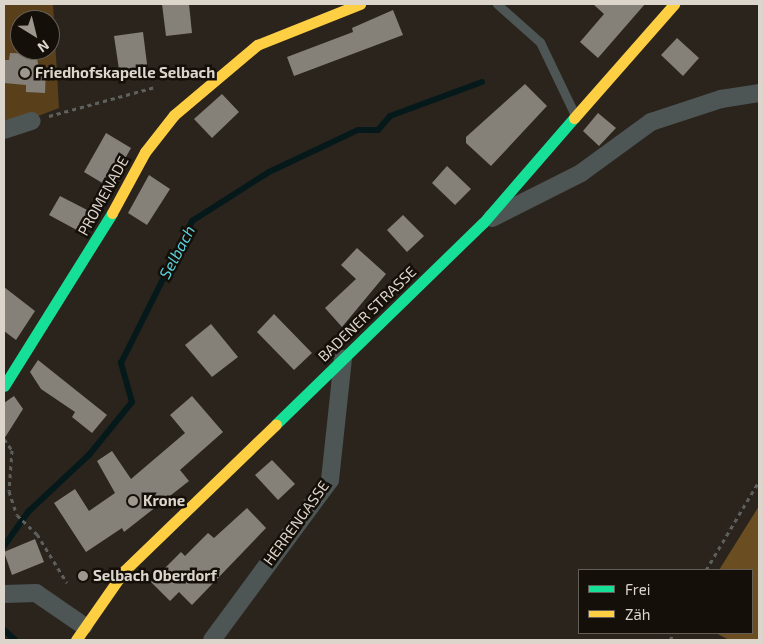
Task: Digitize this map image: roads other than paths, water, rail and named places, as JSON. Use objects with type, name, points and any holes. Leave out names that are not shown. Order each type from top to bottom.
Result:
[{"type":"main road","name":"PROMENADE","points":[[4,386],[100,235],[145,152],[174,115],[257,45],[360,4]]},
{"type":"main road","name":"BADENER STRASSE","points":[[80,633],[124,571],[483,223],[575,115],[674,4]]},
{"type":"street","points":[[483,223],[581,173],[651,122],[721,99],[759,93]]},
{"type":"street","points":[[4,130],[32,121]]},
{"type":"street","name":"HERRENGASSE","points":[[212,640],[330,480],[343,359]]},
{"type":"street","points":[[4,594],[36,593],[80,633]]},
{"type":"lane","points":[[497,4],[540,42],[575,115]]},
{"type":"waterway","name":"Selbach","points":[[4,546],[28,512],[89,455],[132,402],[121,363],[192,221],[269,172],[358,130],[378,130],[390,116],[482,82]]},
{"type":"waterway","name":"Selbach","points":[[4,630],[15,640]]},
{"type":"place","name":"Friedhofskapelle Selbach","points":[[25,73]]},
{"type":"place","name":"Krone","points":[[133,501]]},
{"type":"place","name":"Selbach Oberdorf","points":[[83,576]]}]
